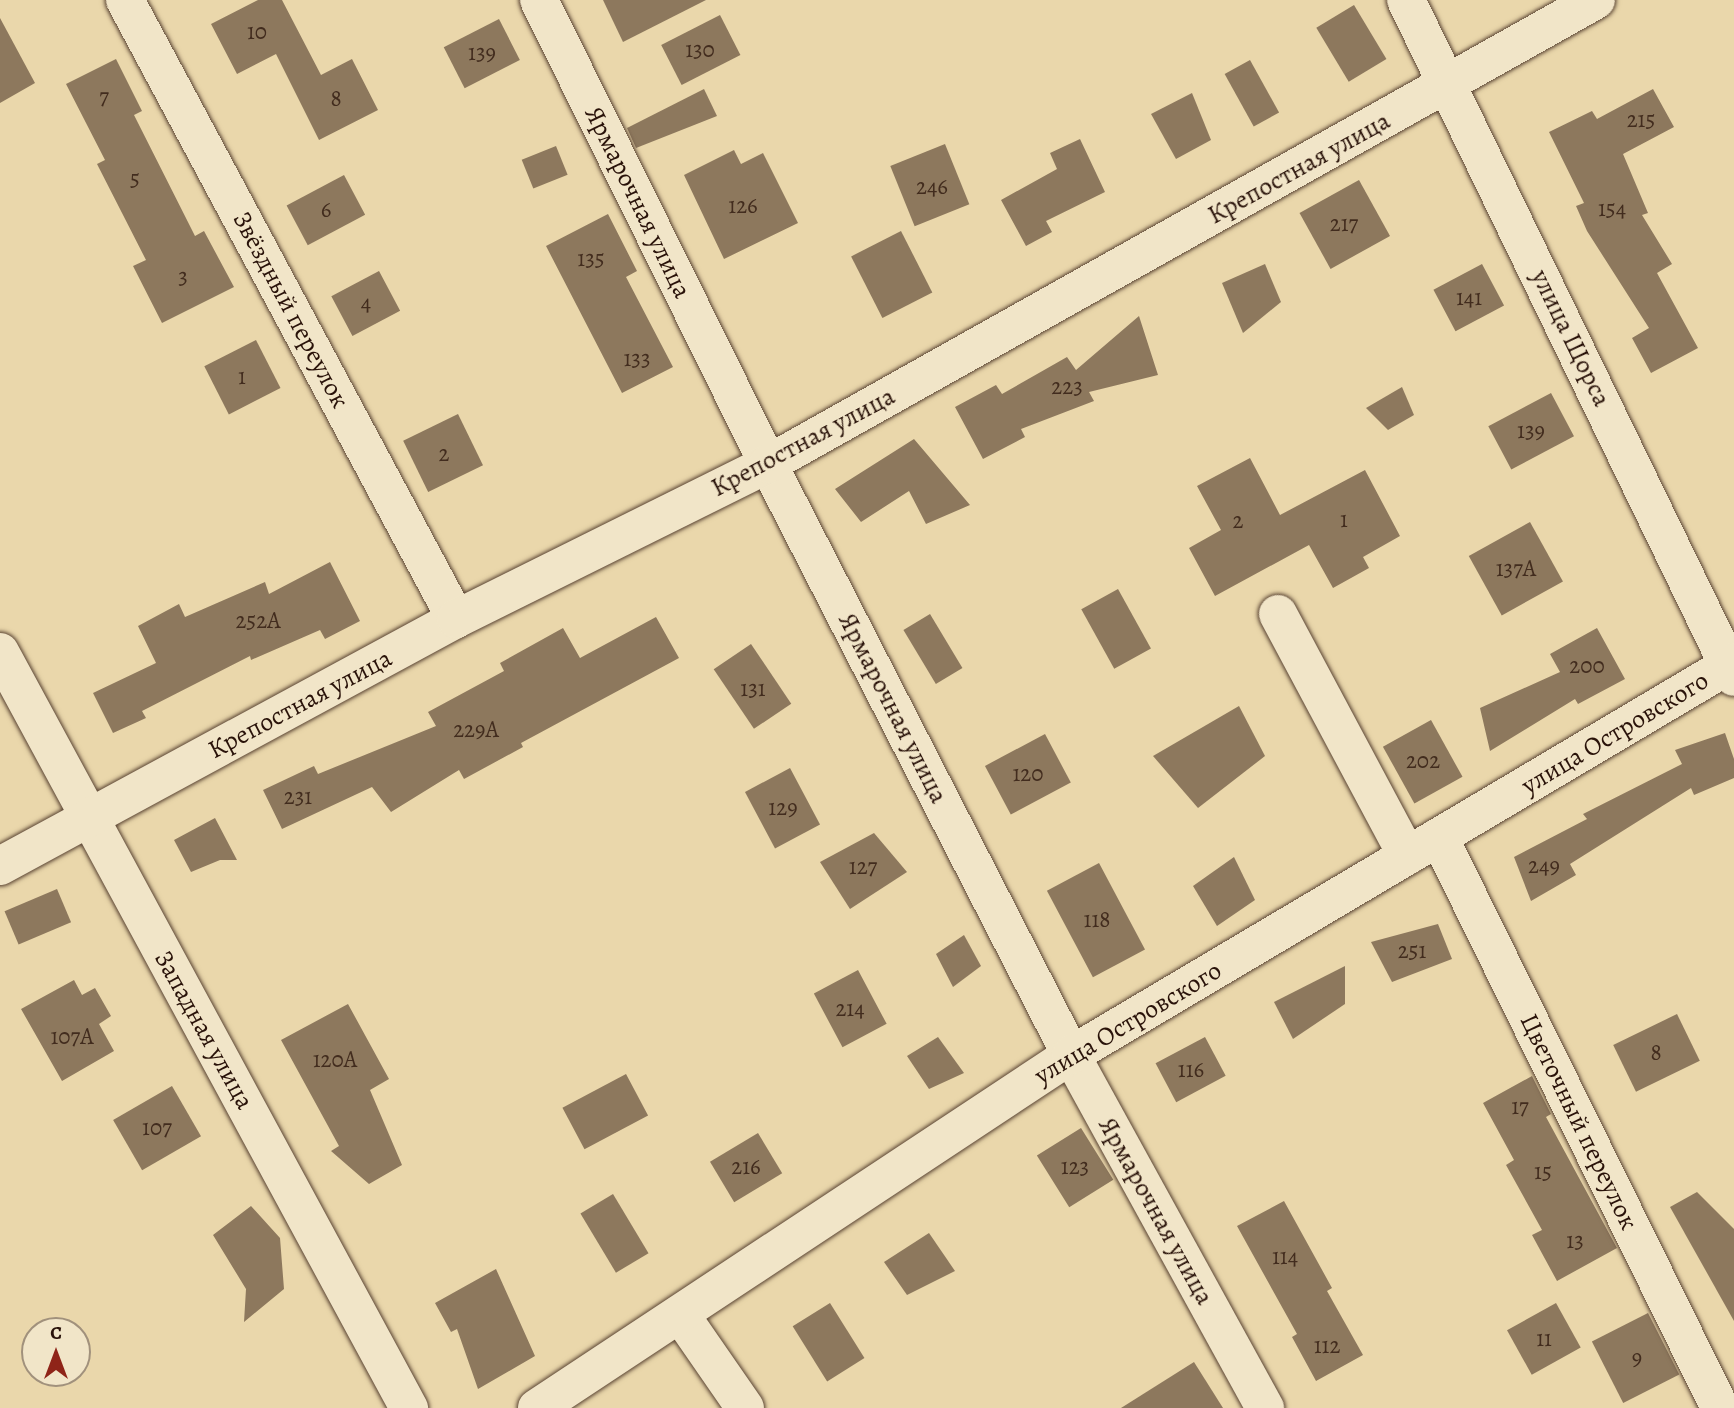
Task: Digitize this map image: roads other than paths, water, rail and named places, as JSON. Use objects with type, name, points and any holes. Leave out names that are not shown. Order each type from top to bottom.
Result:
[{"type":"street","name":"Звёздный переулок","points":[[125,0],[456,619]]},
{"type":"street","name":"Ярмарочная улица","points":[[539,0],[768,464],[1071,1055],[1265,1408]]},
{"type":"street","name":"улица Щорса","points":[[1406,0],[1450,84],[1732,668]]},
{"type":"street","name":"Крепостная улица","points":[[0,866],[456,619],[768,464],[1596,0]]},
{"type":"street","points":[[1278,614],[1407,856]]},
{"type":"street","name":"Западная улица","points":[[0,652],[410,1408]]},
{"type":"street","name":"улица Островского","points":[[537,1408],[1071,1055],[1439,836],[1732,668]]},
{"type":"street","name":"Цветочный переулок","points":[[1439,836],[1720,1408]]},
{"type":"street","points":[[680,1314],[745,1408]]}]
